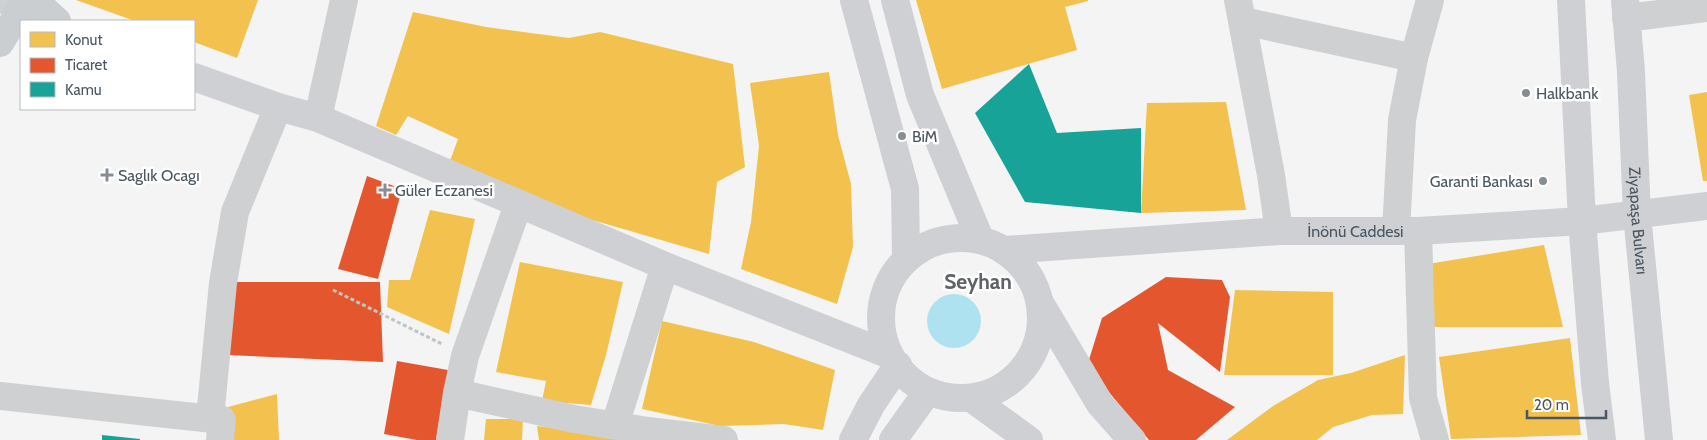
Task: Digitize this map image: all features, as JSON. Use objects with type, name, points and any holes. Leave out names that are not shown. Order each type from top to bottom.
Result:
[{"type":"main road","points":[[854,0],[905,189],[906,258]]},
{"type":"main road","points":[[895,0],[920,95],[992,244]]},
{"type":"main road","points":[[1571,0],[1582,221],[1595,383],[1602,440]]},
{"type":"main road","points":[[0,43],[20,2],[55,20]]},
{"type":"main road","name":"Ziyapaşa Bulvarı","points":[[1626,9],[1631,72],[1637,215],[1659,440]]},
{"type":"main road","points":[[195,77],[278,107],[318,118],[518,205],[894,360]]},
{"type":"main road","name":"İnönü Caddesi","points":[[992,244],[1279,231],[1407,231],[1582,221],[1707,206]]},
{"type":"main road","points":[[954,237],[992,244],[1024,267],[1037,290],[1042,317],[1038,343],[1026,367],[1006,385],[981,396],[954,398],[928,391],[906,376],[894,360],[881,330],[882,304],[890,279],[906,258],[929,244],[954,237]]},
{"type":"main road","points":[[1040,303],[1100,404],[1132,440]]},
{"type":"main road","points":[[853,440],[894,360]]},
{"type":"main road","points":[[894,440],[928,391]]},
{"type":"main road","points":[[971,398],[1029,440]]},
{"type":"street","points":[[318,118],[344,0]]},
{"type":"street","points":[[1430,0],[1414,58],[1402,120],[1407,231],[1423,398],[1434,440]]},
{"type":"street","points":[[1626,9],[1707,8]]},
{"type":"street","points":[[1279,231],[1271,175],[1241,10],[1414,58]]},
{"type":"street","points":[[0,396],[215,429],[223,283],[235,212],[278,107]]},
{"type":"street","points":[[450,440],[465,356],[518,205]]},
{"type":"street","points":[[615,425],[665,266]]},
{"type":"street","points":[[457,393],[574,419],[615,425],[647,435],[724,440]]},
{"type":"path","points":[[333,290],[465,356]]},
{"type":"water","points":[[954,294],[964,296],[973,302],[979,311],[981,321],[979,331],[973,340],[964,346],[954,348],[944,346],[935,340],[929,331],[927,321],[929,311],[935,302],[944,296]]},
{"type":"building: Konut","points":[[76,0],[258,0],[237,58],[195,42],[195,20],[132,20]]},
{"type":"building: Konut","points":[[916,0],[1088,1],[1065,7],[1077,50],[942,89]]},
{"type":"building: Konut","points":[[413,12],[486,27],[569,38],[600,32],[733,64],[745,167],[717,182],[709,254],[524,200],[447,169],[458,139],[408,116],[396,135],[376,126]]},
{"type":"building: Konut","points":[[829,72],[838,135],[851,184],[853,247],[837,304],[741,269],[751,222],[759,146],[750,83]]},
{"type":"building: Konut","points":[[1707,92],[1707,181],[1703,181],[1689,95]]},
{"type":"building: Konut","points":[[1226,102],[1246,210],[1141,213],[1147,103]]},
{"type":"building: Konut","points":[[430,210],[475,219],[449,334],[387,307],[389,280],[410,280]]},
{"type":"building: Konut","points":[[1544,245],[1563,327],[1432,327],[1428,264]]},
{"type":"building: Konut","points":[[520,262],[623,282],[606,355],[591,405],[542,401],[546,381],[496,372]]},
{"type":"building: Konut","points":[[1235,290],[1333,292],[1333,375],[1224,375]]},
{"type":"building: Konut","points":[[662,321],[754,342],[835,370],[823,430],[784,424],[720,426],[642,409]]},
{"type":"building: Konut","points":[[1570,338],[1581,435],[1451,439],[1439,357]]},
{"type":"building: Konut","points":[[1405,355],[1403,414],[1372,415],[1333,427],[1317,440],[1227,440],[1273,406],[1318,380],[1351,373]]},
{"type":"building: Konut","points":[[277,394],[279,440],[223,440],[228,407]]},
{"type":"building: Konut","points":[[486,419],[523,419],[522,440],[484,440]]},
{"type":"building: Konut","points":[[537,426],[630,437],[630,440],[539,440]]},
{"type":"building: Ticaret","points":[[367,176],[402,189],[378,279],[338,269]]},
{"type":"building: Ticaret","points":[[1166,277],[1222,280],[1230,297],[1220,372],[1158,323],[1168,370],[1235,407],[1196,440],[1149,440],[1087,366],[1102,318]]},
{"type":"building: Ticaret","points":[[232,282],[380,282],[383,362],[226,355]]},
{"type":"building: Ticaret","points":[[397,361],[448,370],[436,440],[417,440],[384,434]]},
{"type":"building: Kamu","points":[[1029,64],[1057,133],[1141,128],[1141,213],[1025,202],[975,113]]},
{"type":"building: Kamu","points":[[102,435],[140,439],[140,440],[102,440]]},
{"type":"place","name":"Halkbank","points":[[1526,93]]},
{"type":"place","name":"BiM","points":[[902,136]]},
{"type":"place","name":"Saglık Ocagı","points":[[107,175]]},
{"type":"place","name":"Garanti Bankası","points":[[1543,181]]},
{"type":"place","name":"Güler Eczanesi","points":[[385,190]]},
{"type":"district","name":"Seyhan","points":[[978,281]]}]
